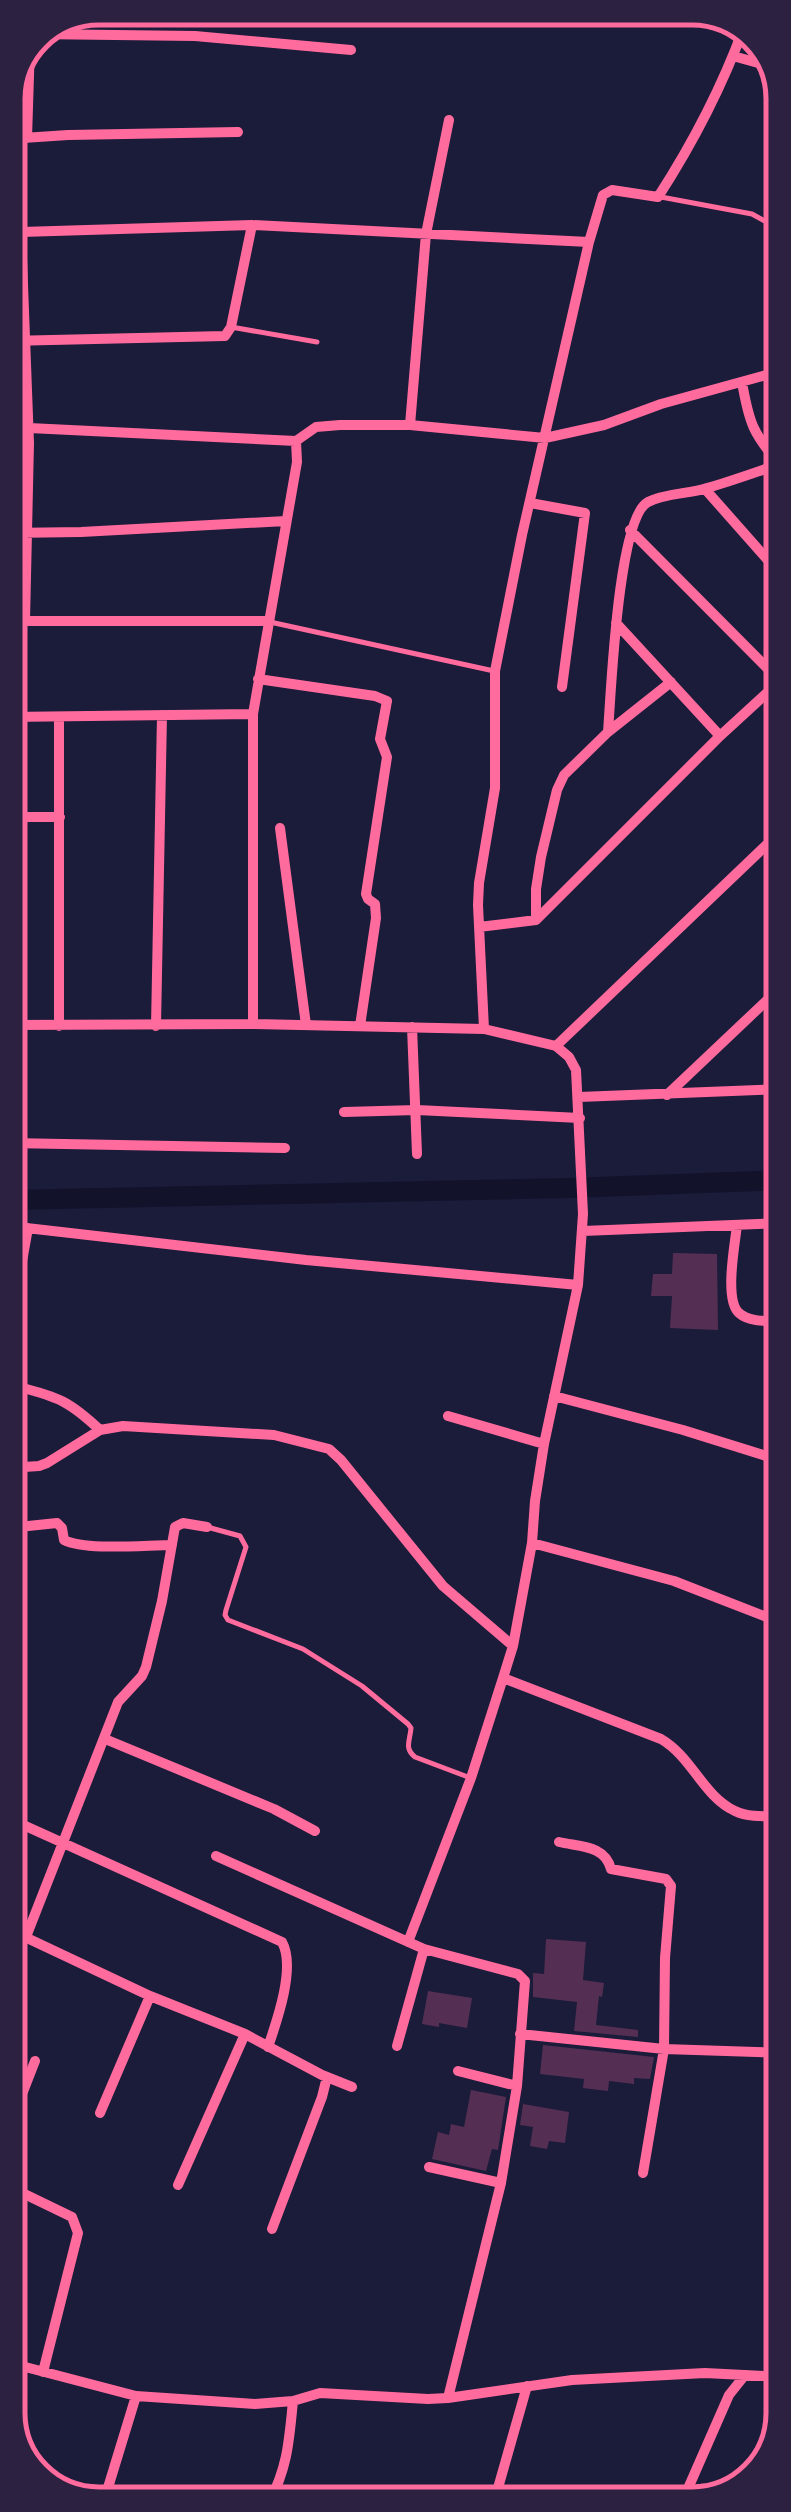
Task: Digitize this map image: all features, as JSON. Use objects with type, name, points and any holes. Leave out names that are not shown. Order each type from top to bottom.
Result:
[{"type":"street","points":[[63,34],[210,37],[351,50]]},
{"type":"street","points":[[484,1029],[479,883],[495,788],[495,671],[506,607],[602,195],[612,190],[658,196],[704,118],[739,42]]},
{"type":"street","points":[[734,56],[756,62]]},
{"type":"street","points":[[25,123],[28,80]]},
{"type":"street","points":[[410,425],[426,234],[449,120]]},
{"type":"street","points":[[25,139],[238,132]]},
{"type":"street","points":[[25,232],[252,225],[590,242]]},
{"type":"street","points":[[27,340],[224,336],[231,327],[252,225]]},
{"type":"street","points":[[25,304],[29,428],[25,621],[268,621]]},
{"type":"street","points":[[29,428],[296,441],[309,430],[324,426],[410,425],[545,438],[604,425],[662,404],[766,375]]},
{"type":"street","points":[[742,382],[750,423],[765,448]]},
{"type":"street","points":[[253,1024],[253,714],[298,454],[296,441]]},
{"type":"street","points":[[25,442],[29,442]]},
{"type":"street","points":[[608,732],[616,623],[630,530],[637,512],[646,502],[766,469]]},
{"type":"street","points":[[705,489],[766,558]]},
{"type":"street","points":[[530,503],[585,512],[562,687]]},
{"type":"street","points":[[26,533],[286,521]]},
{"type":"street","points":[[630,530],[766,665]]},
{"type":"street","points":[[616,623],[720,736]]},
{"type":"street","points":[[258,679],[386,701],[380,738],[387,757],[366,894],[376,904],[376,918],[360,1026]]},
{"type":"street","points":[[536,920],[541,857],[564,775],[608,732],[671,682]]},
{"type":"street","points":[[479,928],[536,920],[766,694]]},
{"type":"street","points":[[25,717],[253,714]]},
{"type":"street","points":[[156,1026],[162,715]]},
{"type":"street","points":[[58,717],[59,1026]]},
{"type":"street","points":[[25,817],[60,817]]},
{"type":"street","points":[[280,828],[306,1025]]},
{"type":"street","points":[[556,1046],[766,845]]},
{"type":"street","points":[[668,1095],[766,1005]]},
{"type":"street","points":[[25,1025],[253,1024],[484,1029],[556,1046],[576,1070],[583,1214],[578,1285],[544,1444],[532,1544],[503,1678],[471,1778],[408,1942]]},
{"type":"street","points":[[412,1028],[417,1154]]},
{"type":"street","points":[[578,1098],[766,1090]]},
{"type":"street","points":[[344,1112],[417,1110],[580,1118]]},
{"type":"street","points":[[25,1144],[285,1148]]},
{"type":"street","points":[[582,1231],[766,1223]]},
{"type":"street","points":[[737,1224],[734,1305],[742,1316],[766,1320]]},
{"type":"street","points":[[25,1228],[578,1285]]},
{"type":"street","points":[[25,1245],[28,1228]]},
{"type":"street","points":[[25,1388],[68,1402],[100,1430]]},
{"type":"street","points":[[554,1396],[766,1456]]},
{"type":"street","points":[[448,1416],[544,1444]]},
{"type":"street","points":[[25,1467],[47,1463],[100,1430],[123,1426],[274,1435],[329,1449],[443,1586],[512,1646]]},
{"type":"street","points":[[25,1526],[57,1523],[66,1542],[101,1546],[172,1544]]},
{"type":"street","points":[[207,1527],[177,1525],[146,1667],[118,1702],[26,1937],[150,1996],[244,2034],[352,2087]]},
{"type":"street","points":[[532,1544],[674,1582],[766,1617]]},
{"type":"street","points":[[503,1678],[662,1739],[681,1754],[709,1791],[735,1811],[766,1816]]},
{"type":"street","points":[[105,1739],[274,1809],[315,1832]]},
{"type":"street","points":[[25,1826],[284,1943],[286,1962],[280,2012],[268,2046]]},
{"type":"street","points":[[559,1842],[602,1852],[611,1869],[669,1880],[664,2050],[644,2174]]},
{"type":"street","points":[[216,1856],[424,1949],[522,1976],[526,1985],[518,2086],[501,2183],[448,2398]]},
{"type":"street","points":[[397,2046],[424,1949]]},
{"type":"street","points":[[100,2114],[150,1996]]},
{"type":"street","points":[[178,2185],[244,2034]]},
{"type":"street","points":[[520,2034],[664,2050],[766,2053]]},
{"type":"street","points":[[25,2087],[35,2061]]},
{"type":"street","points":[[458,2071],[518,2086]]},
{"type":"street","points":[[272,2229],[327,2076]]},
{"type":"street","points":[[429,2166],[501,2183]]},
{"type":"street","points":[[25,2194],[72,2218],[78,2233],[42,2372]]},
{"type":"street","points":[[25,2367],[136,2396],[221,2402],[294,2401],[320,2393],[428,2399],[572,2380],[705,2373],[766,2376]]},
{"type":"street","points":[[688,2487],[743,2374]]},
{"type":"street","points":[[498,2487],[527,2386]]},
{"type":"street","points":[[108,2487],[136,2396]]},
{"type":"street","points":[[277,2487],[288,2454],[294,2401]]},
{"type":"lane","points":[[658,196],[752,214],[766,222]]},
{"type":"lane","points":[[231,327],[318,342]]},
{"type":"lane","points":[[268,621],[495,671]]},
{"type":"lane","points":[[207,1527],[240,1536],[246,1546],[226,1610],[228,1620],[303,1649],[362,1686],[411,1728],[409,1752],[471,1778]]},
{"type":"building","points":[[673,1253],[717,1254],[718,1330],[670,1328],[672,1296],[651,1296],[653,1274],[672,1274]]},
{"type":"building","points":[[546,1939],[586,1942],[583,1980],[604,1983],[596,2025],[638,2030],[638,2037],[574,2031],[577,2002],[533,1997],[533,1973],[544,1974]]},
{"type":"building","points":[[428,1991],[472,1998],[467,2028],[422,2024]]},
{"type":"building","points":[[543,2045],[654,2057],[650,2079],[634,2078],[634,2084],[609,2081],[608,2091],[583,2088],[584,2079],[540,2074]]},
{"type":"building","points":[[471,2090],[506,2097],[498,2150],[492,2149],[486,2171],[432,2159],[438,2132],[449,2135],[451,2124],[464,2127]]},
{"type":"building","points":[[523,2104],[569,2112],[565,2143],[549,2141],[547,2149],[530,2146],[533,2127],[520,2125]]},
{"type":"waterway","points":[[25,1200],[766,1181]]}]
